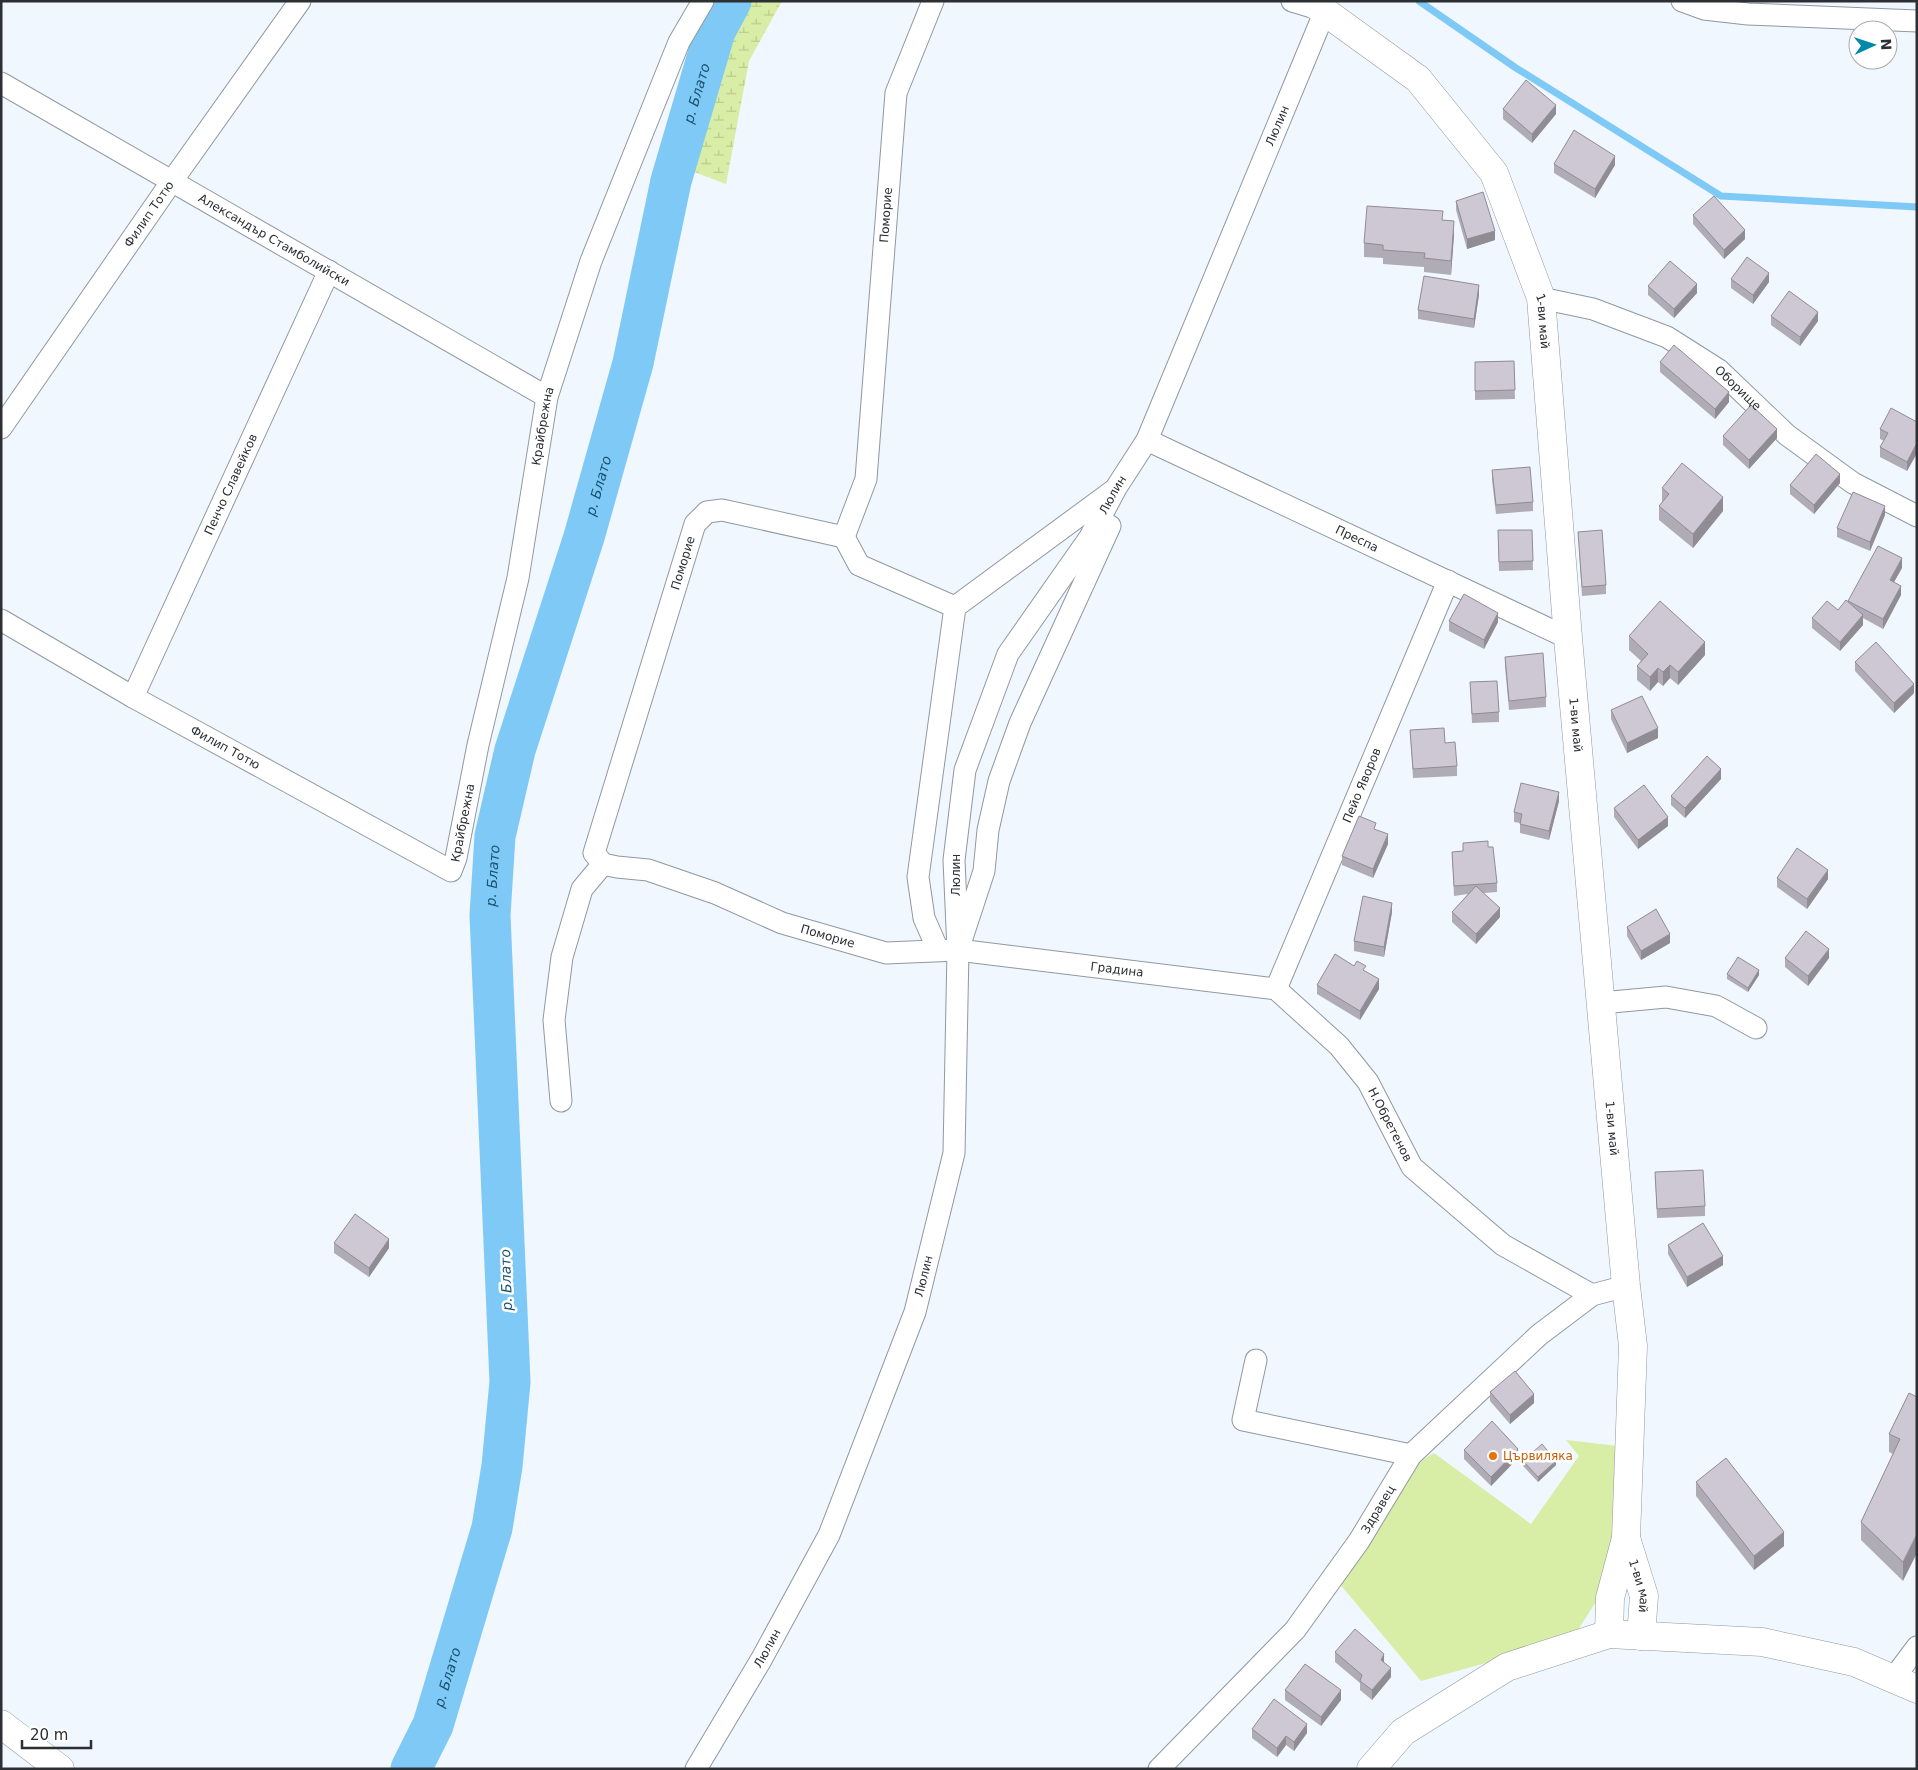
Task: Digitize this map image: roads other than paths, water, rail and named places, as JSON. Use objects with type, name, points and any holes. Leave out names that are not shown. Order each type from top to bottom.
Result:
[{"type":"street","name":"Филип Тотю","points":[[1,428],[172,181],[300,1]]},
{"type":"street","name":"Крайбрежна","points":[[450,871],[456,858],[478,745],[518,578],[547,397],[592,261],[679,42],[703,1]]},
{"type":"street","name":"Поморие","points":[[933,1],[896,93],[866,479],[844,537],[722,510],[707,512],[695,524],[594,853],[603,864],[648,870],[715,893],[782,923],[886,953],[948,950]]},
{"type":"street","points":[[1292,1],[1318,6]]},
{"type":"street","points":[[1682,1],[1704,10],[1748,14],[1917,21]]},
{"type":"street","name":"1-ви май","points":[[1318,6],[1418,80],[1494,173],[1541,298],[1568,638],[1633,1346],[1626,1538],[1610,1598],[1609,1634]]},
{"type":"street","name":"Люлин","points":[[696,1769],[761,1660],[829,1535],[915,1312],[954,1153],[948,950],[954,860],[965,770],[1008,654],[1090,537],[1116,488],[1147,440],[1318,6]]},
{"type":"street","name":"Александър Стамболийски","points":[[1,83],[547,397]]},
{"type":"street","name":"Пенчо Славейков","points":[[133,697],[329,271]]},
{"type":"street","name":"Оборище","points":[[1541,298],[1594,309],[1667,337],[1720,370],[1787,435],[1853,483],[1917,516]]},
{"type":"street","name":"Преспа","points":[[1147,440],[1568,638]]},
{"type":"street","points":[[1116,488],[955,607],[918,877],[924,918],[948,950],[984,871],[988,830],[999,781],[1020,723],[1123,497],[1133,462]]},
{"type":"street","points":[[844,537],[859,565],[955,607]]},
{"type":"street","name":"Пейо Яворов","points":[[1276,989],[1448,581]]},
{"type":"street","name":"Филип Тотю","points":[[1,620],[133,697],[450,871]]},
{"type":"street","points":[[561,1101],[554,1020],[562,956],[582,889],[603,864]]},
{"type":"street","name":"Градина","points":[[948,950],[1276,989]]},
{"type":"street","name":"Н.Обретенов","points":[[1276,989],[1339,1046],[1368,1082],[1412,1167],[1504,1245],[1592,1295]]},
{"type":"street","points":[[1601,1003],[1666,997],[1716,1006],[1756,1028]]},
{"type":"street","name":"Здравец","points":[[1159,1769],[1295,1630],[1359,1541],[1411,1455],[1539,1335],[1592,1295],[1626,1286]]},
{"type":"street","points":[[1256,1360],[1243,1420],[1411,1455]]},
{"type":"street","name":"1-ви май","points":[[1626,1538],[1644,1596],[1641,1636]]},
{"type":"street","points":[[1372,1769],[1403,1732],[1508,1666],[1609,1634],[1762,1642],[1854,1662],[1905,1684],[1917,1647]]},
{"type":"street","points":[[1,1724],[60,1769]]},
{"type":"waterway","name":"р. Блато","points":[[411,1769],[433,1725],[492,1528],[502,1466],[510,1382],[490,915],[495,836],[515,750],[584,537],[633,363],[671,181],[715,31],[731,1]]},
{"type":"waterway","points":[[1419,1],[1516,68],[1721,196],[1917,207]]},
{"type":"place","name":"Цървиляка","points":[[1493,1456]]}]
